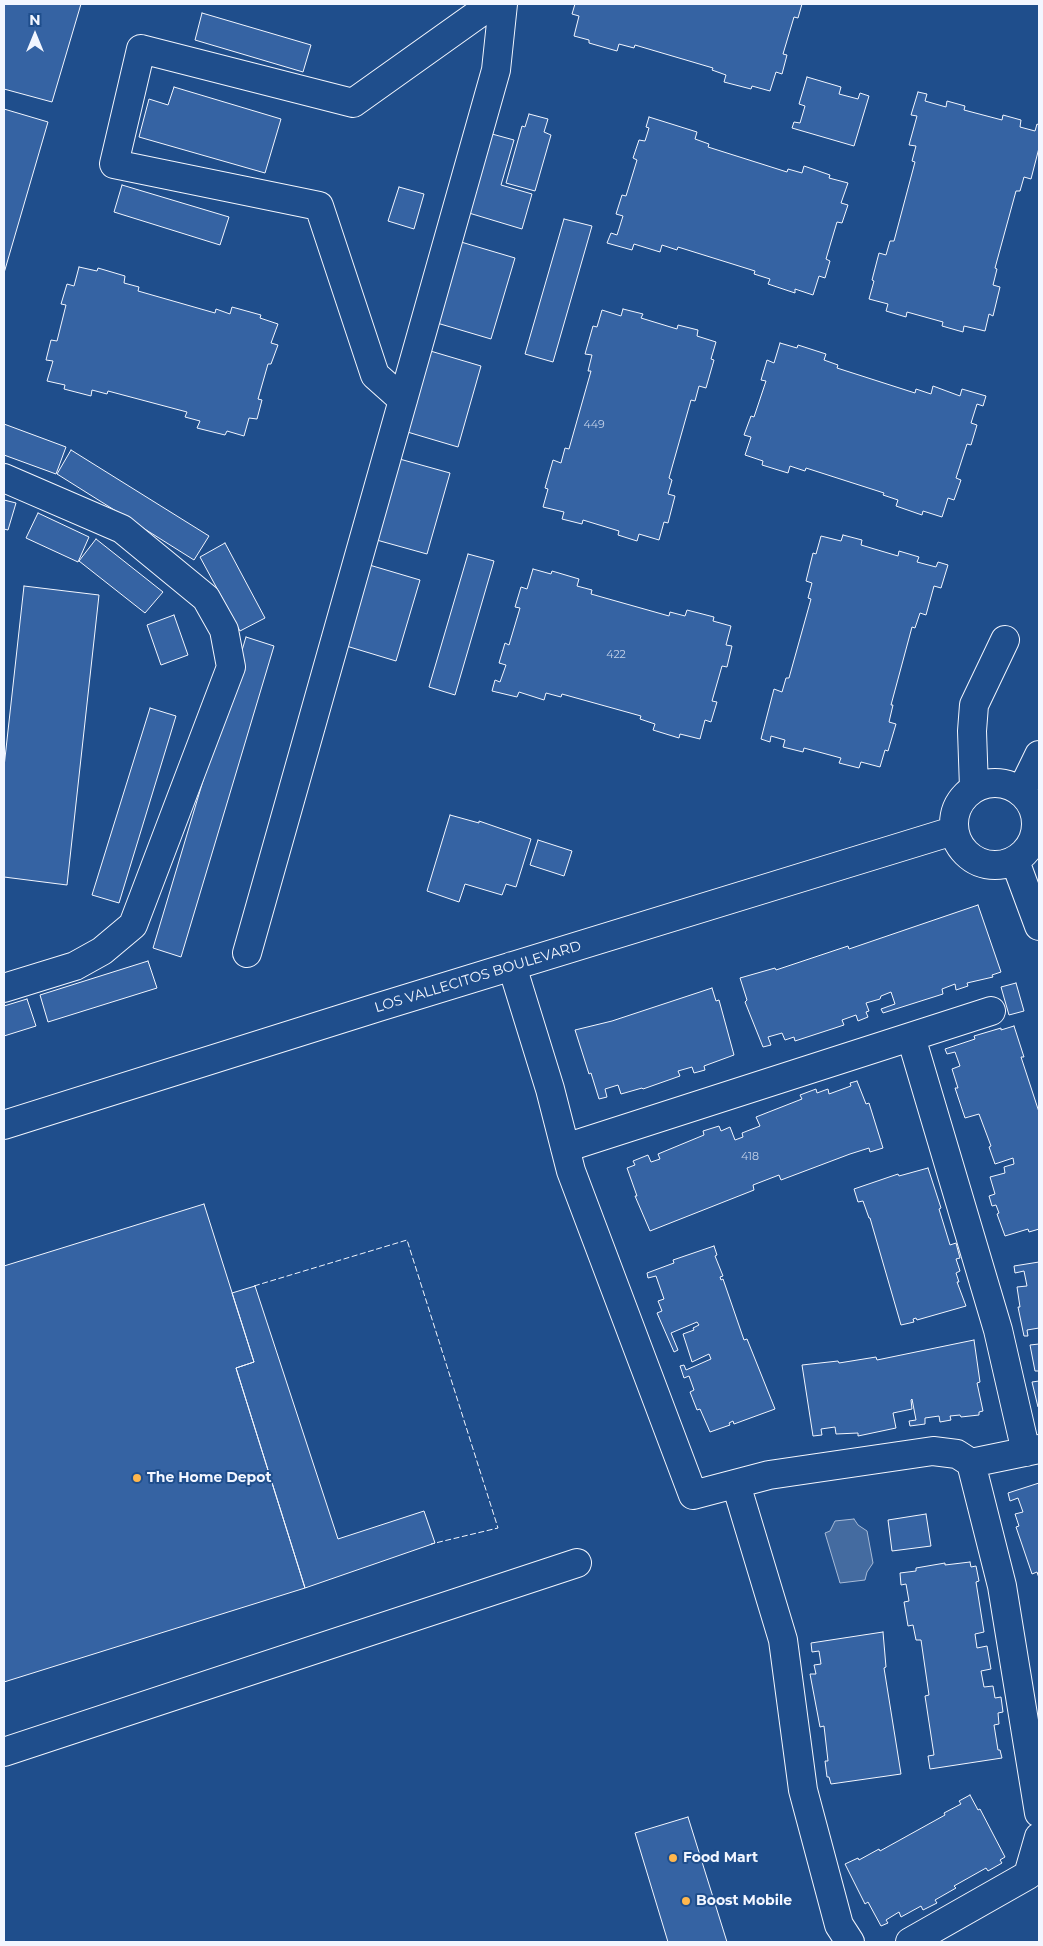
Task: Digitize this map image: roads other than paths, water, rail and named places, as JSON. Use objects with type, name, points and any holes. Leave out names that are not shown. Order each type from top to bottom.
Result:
[{"type":"street","points":[[403,400],[376,375],[319,206],[114,164],[141,50],[354,103],[492,4]]},
{"type":"street","points":[[247,953],[496,70],[503,4]]},
{"type":"street","points":[[4,478],[122,529],[206,598],[224,630],[231,667],[134,925],[102,951],[75,966],[4,988]]},
{"type":"street","points":[[974,788],[972,732],[974,705],[1004,640]]},
{"type":"street","points":[[1021,792],[1039,755]]},
{"type":"street","points":[[998,783],[1010,786],[1021,792],[1034,809],[1038,820],[1032,844],[1025,853],[1015,861],[1003,865],[989,866],[976,862],[965,855],[957,844],[953,818],[957,806],[964,796],[974,788],[998,783]]},
{"type":"street","name":"LOS VALLECITOS BOULEVARD","points":[[4,1126],[512,966],[954,831]]},
{"type":"street","points":[[1015,861],[1039,926]]},
{"type":"street","points":[[512,966],[550,1089],[571,1171],[693,1495],[769,1475],[933,1452],[957,1454],[971,1463],[1002,1586],[1039,1813]]},
{"type":"street","points":[[565,1148],[991,1011]]},
{"type":"street","points":[[910,1037],[1033,1450],[971,1463]]},
{"type":"street","points":[[736,1484],[783,1640],[803,1790],[839,1925],[850,1942]]},
{"type":"street","points":[[4,1752],[577,1563]]},
{"type":"street","points":[[910,1942],[1028,1875],[1039,1837]]},
{"type":"water","points":[[854,1519],[858,1525],[867,1531],[873,1563],[867,1572],[865,1580],[840,1583],[825,1533],[830,1531],[835,1521]]},
{"type":"place","name":"The Home Depot","points":[[137,1478]]},
{"type":"place","name":"Food Mart","points":[[673,1858]]},
{"type":"place","name":"Boost Mobile","points":[[686,1901]]}]
